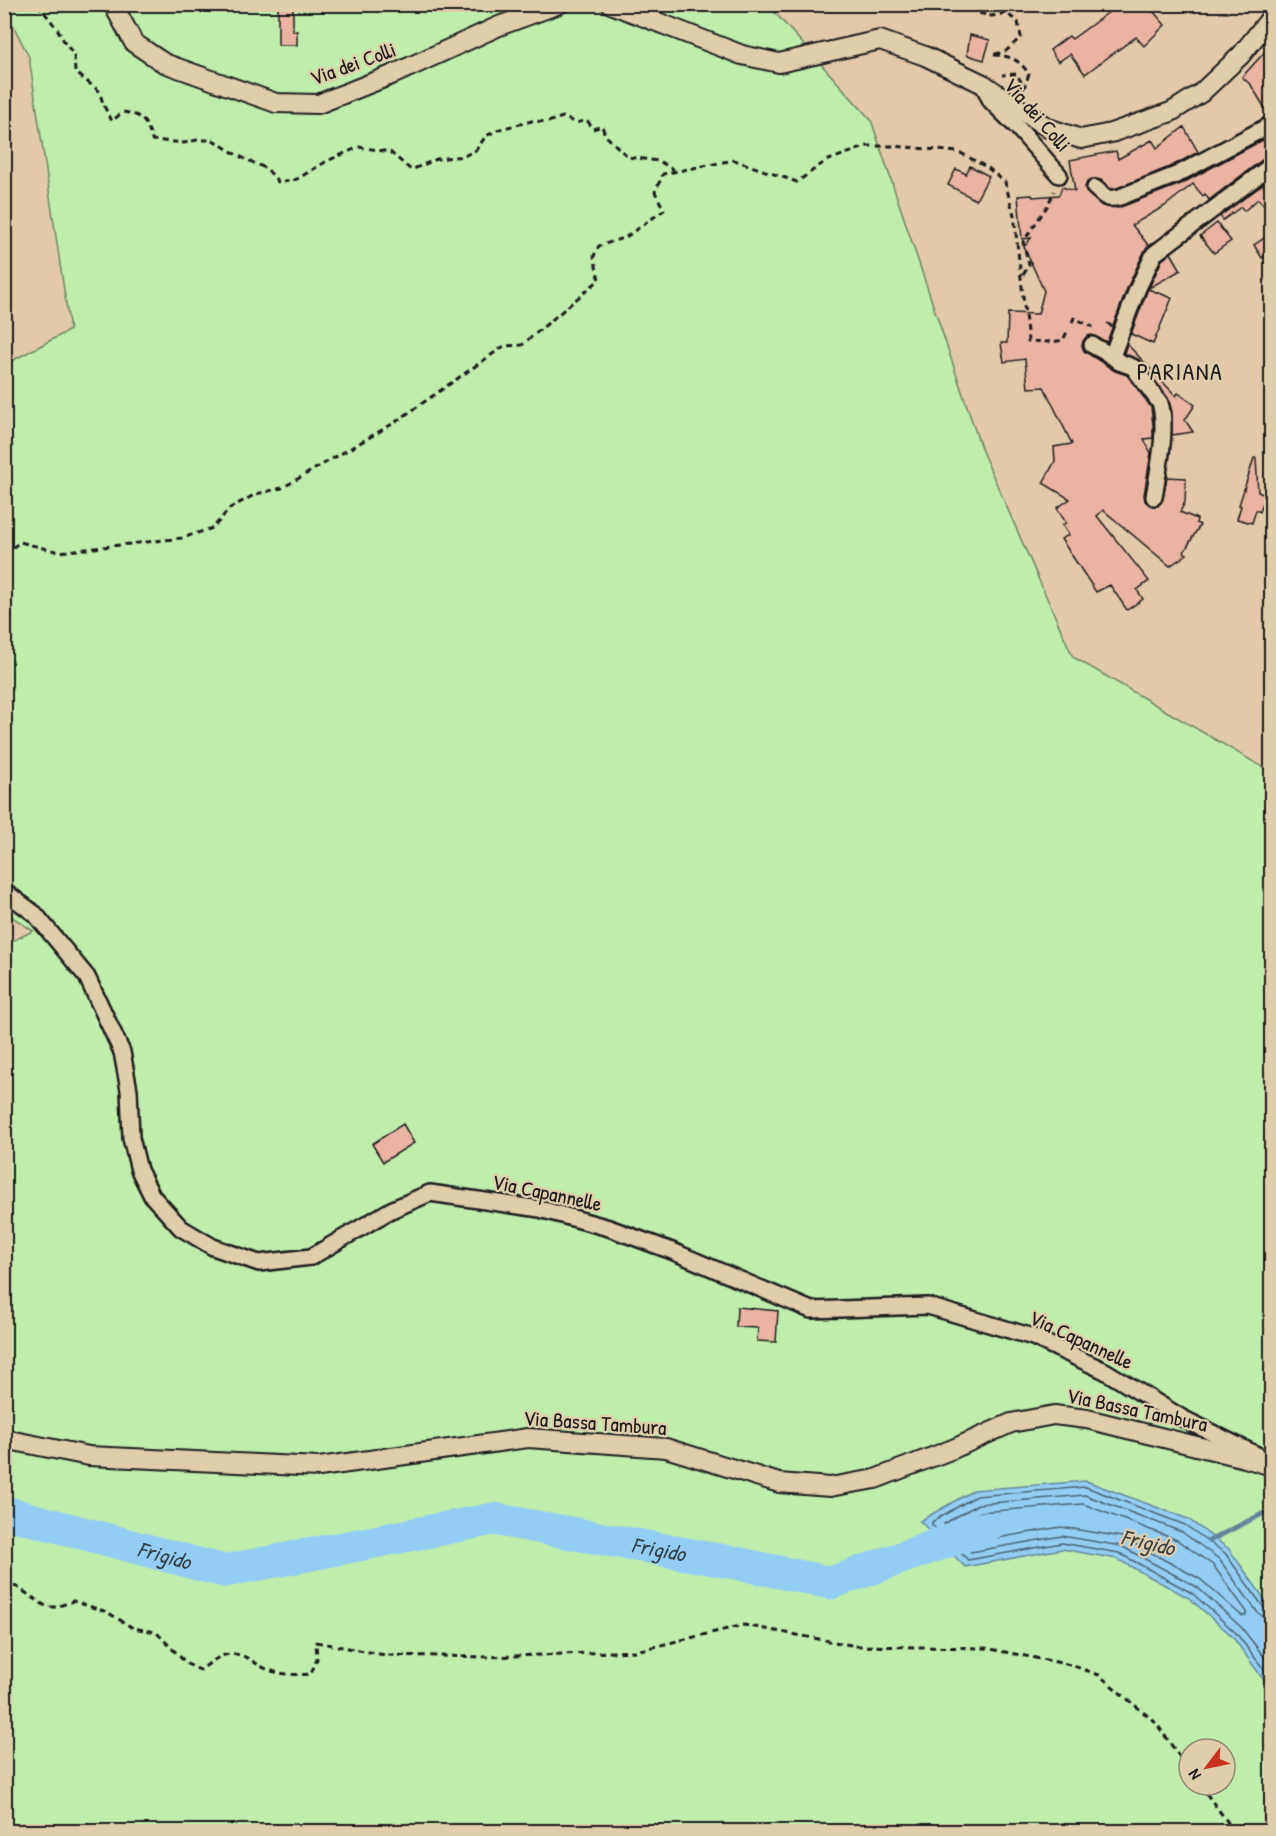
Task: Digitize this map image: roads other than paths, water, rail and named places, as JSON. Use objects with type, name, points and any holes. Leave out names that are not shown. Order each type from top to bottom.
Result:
[{"type":"street","name":"Via dei Colli","points":[[116,4],[116,10],[134,44],[164,63],[276,103],[318,104],[394,74],[499,26],[560,4]]},
{"type":"street","name":"Via dei Colli","points":[[611,4],[742,55],[779,63],[880,40],[925,56],[983,84],[1048,128],[1081,139],[1111,133],[1171,112],[1201,93],[1241,55],[1272,16]]},
{"type":"street","name":"Via dei Colli","points":[[983,84],[991,101],[1059,175]]},
{"type":"street","points":[[1095,188],[1107,199],[1112,200],[1176,175],[1272,124]]},
{"type":"street","points":[[1112,356],[1137,290],[1154,254],[1272,165]]},
{"type":"street","points":[[1092,345],[1119,362],[1133,367],[1160,403],[1162,446],[1154,497]]},
{"type":"street","name":"Via Capannelle","points":[[4,891],[35,914],[87,977],[123,1052],[129,1090],[131,1138],[139,1170],[152,1196],[181,1228],[213,1247],[259,1263],[312,1257],[391,1210],[430,1193],[540,1209],[609,1228],[672,1251],[811,1310],[928,1306],[1033,1337],[1105,1371],[1182,1418],[1272,1464]]},
{"type":"street","name":"Via Bassa Tambura","points":[[4,1439],[89,1456],[319,1467],[528,1438],[666,1448],[779,1483],[830,1487],[875,1479],[1011,1424],[1054,1415],[1087,1419],[1272,1464]]},
{"type":"water","points":[[1086,1481],[1188,1519],[1229,1549],[1271,1608],[1271,1690],[1232,1636],[1189,1598],[1117,1559],[1062,1549],[965,1567],[920,1521],[974,1490]]},
{"type":"waterway","points":[[1209,1541],[1272,1509]]},
{"type":"waterway","name":"Frigido","points":[[4,1512],[224,1571],[493,1519],[736,1563],[831,1583],[985,1528]]},
{"type":"district","name":"PARIANA","points":[[1180,372]]}]
